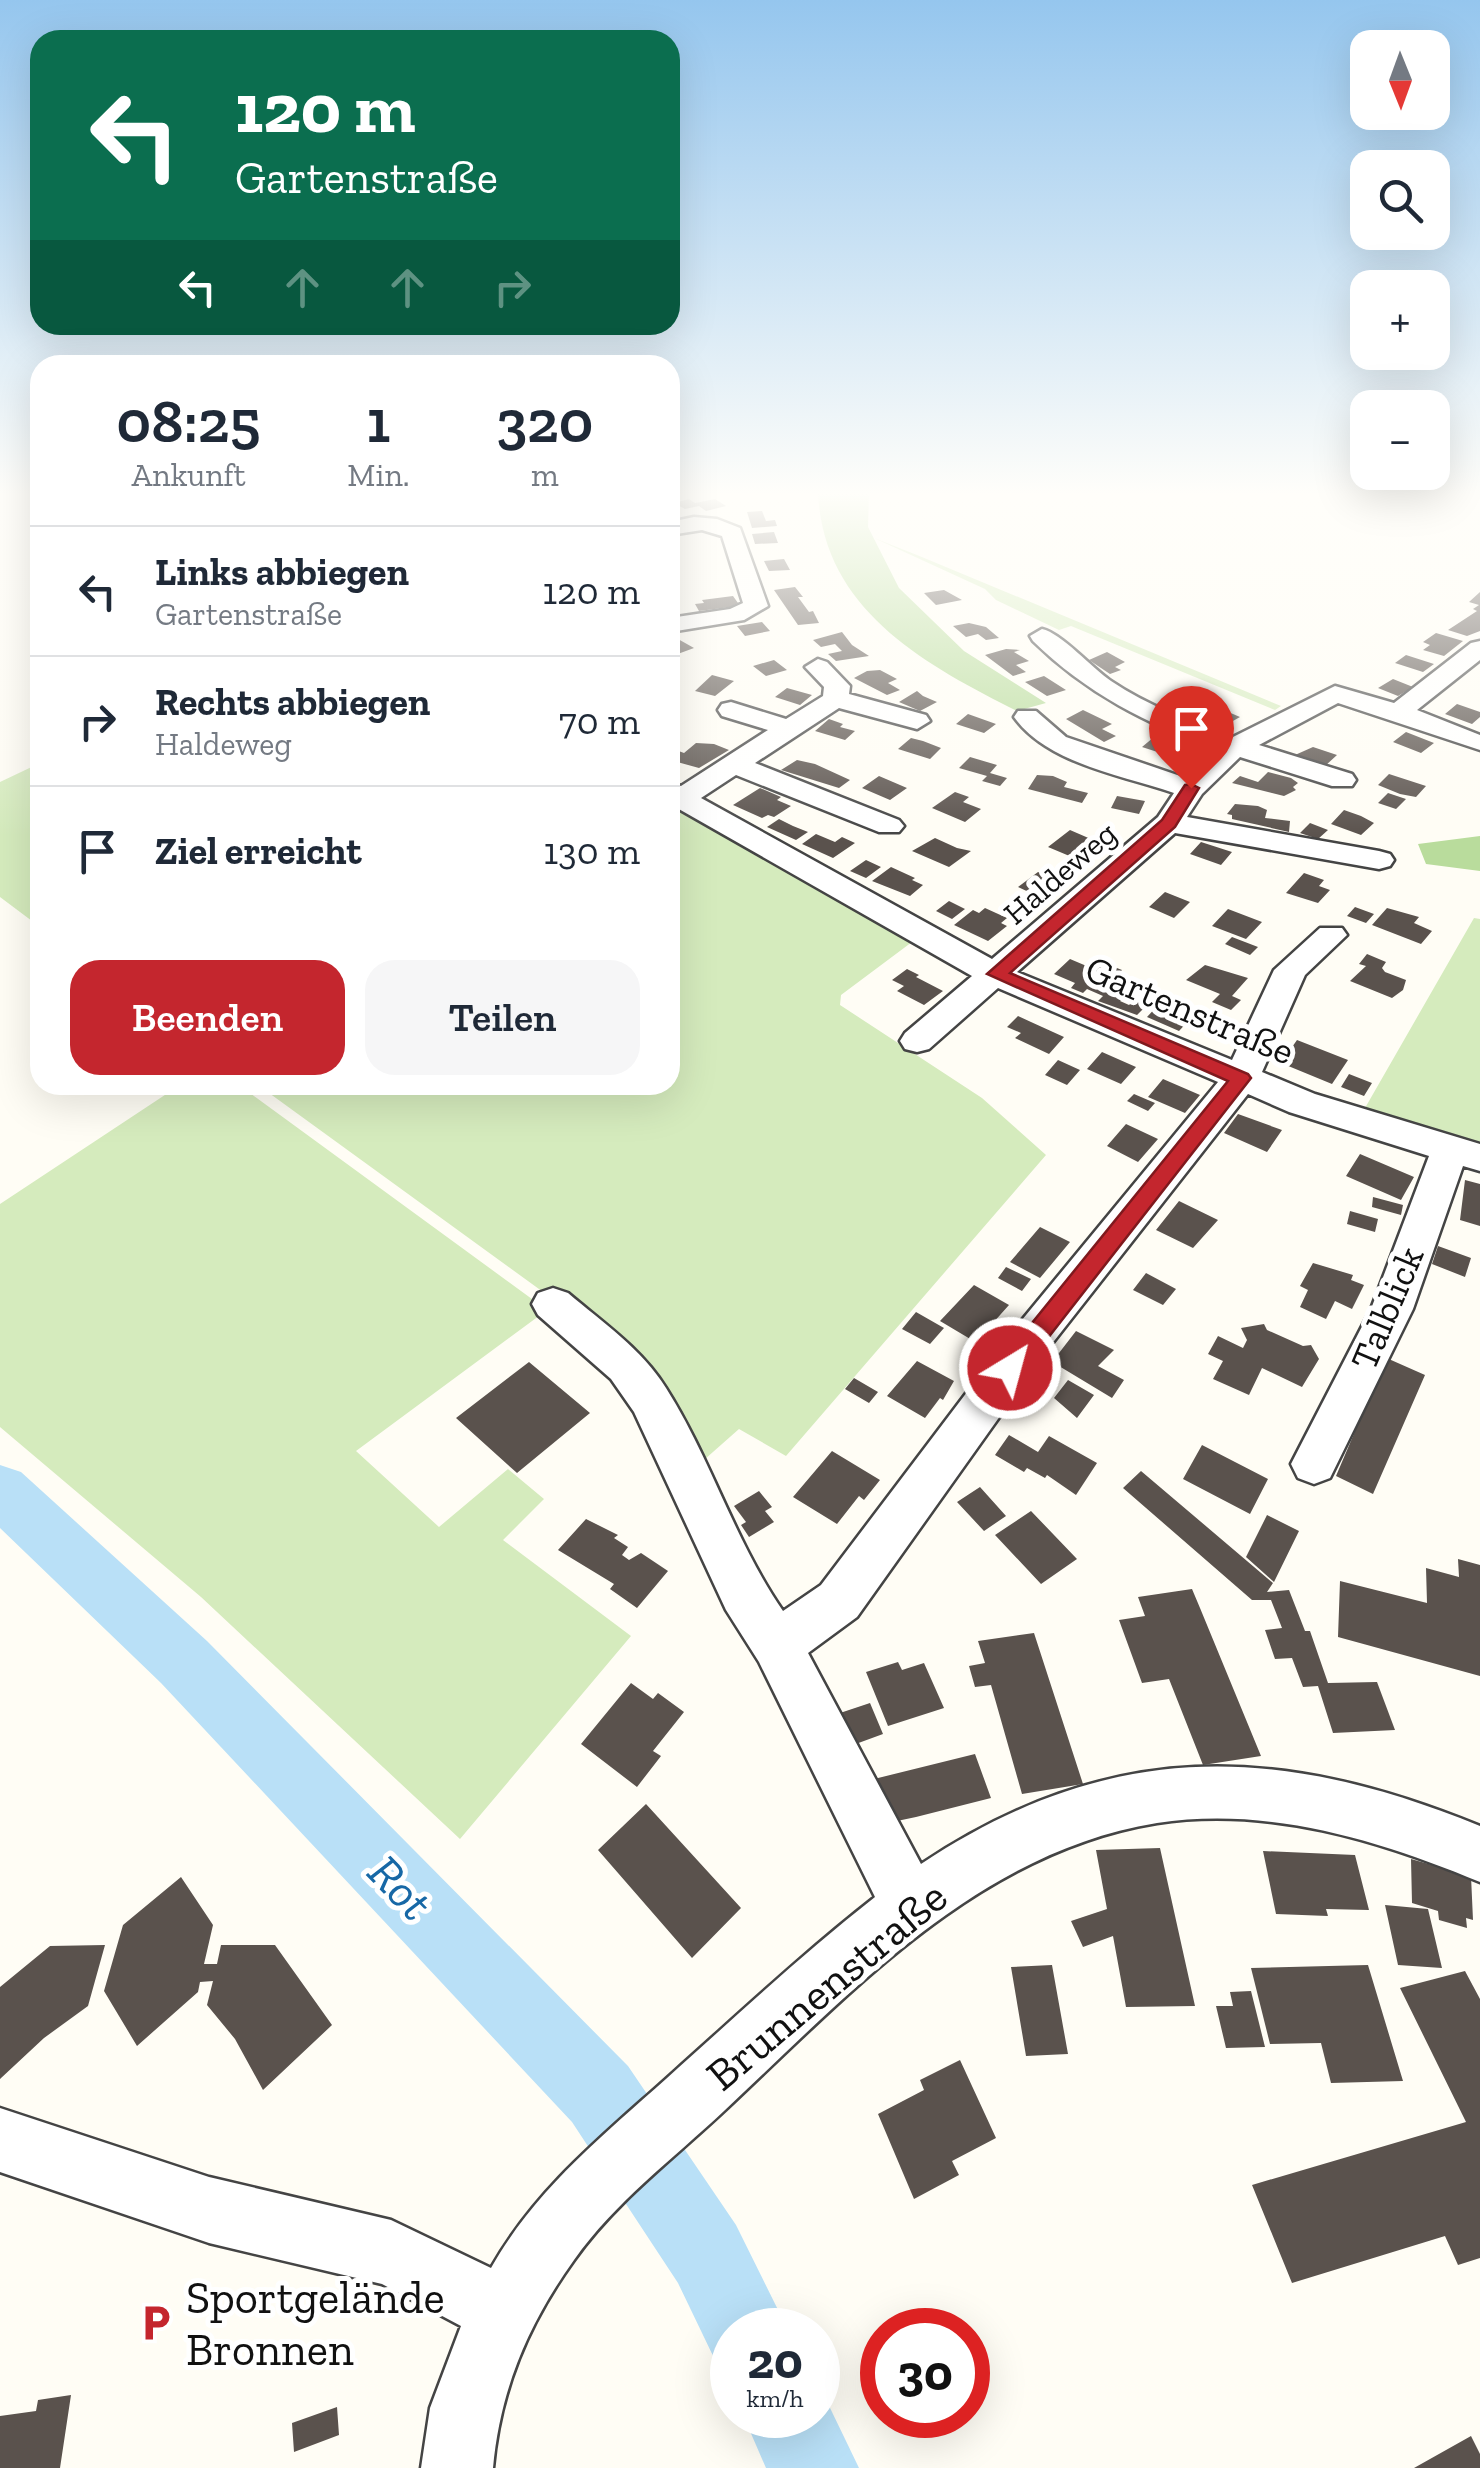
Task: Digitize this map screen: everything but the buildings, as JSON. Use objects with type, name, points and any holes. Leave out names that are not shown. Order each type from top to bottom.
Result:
[{"type":"street","points":[[680,623],[736,615],[756,606]]},
{"type":"street","points":[[1042,636],[1065,662],[1096,683],[1234,748],[1342,780]]},
{"type":"street","points":[[1398,712],[1480,648]]},
{"type":"street","points":[[818,667],[837,686],[835,700]]},
{"type":"street","name":"Haldeweg","points":[[917,1042],[1169,824],[1191,788],[1234,748],[1335,694],[1349,695],[1477,743]]},
{"type":"street","points":[[680,793],[736,765],[835,700],[874,706],[917,721]]},
{"type":"street","points":[[731,710],[788,728]]},
{"type":"street","name":"Haldeweg","points":[[1028,716],[1046,746],[1191,788]]},
{"type":"street","points":[[736,765],[888,826]]},
{"type":"street","name":"Gartenstraße","points":[[680,797],[827,884],[996,974],[1345,1118],[1465,1154]]},
{"type":"street","name":"Haldeweg","points":[[1169,824],[1379,860]]},
{"type":"street","points":[[777,1645],[839,1601],[1032,1338],[1241,1078],[1291,970],[1331,934]]},
{"type":"street","name":"Talblick","points":[[1314,1464],[1465,1154]]},
{"type":"street","points":[[553,1304],[626,1367],[651,1401],[743,1594],[777,1645],[893,1875],[914,1899]]},
{"type":"street","name":"Brunnenstraße","points":[[457,2468],[465,2408],[503,2312],[567,2215],[914,1899],[1018,1839],[1084,1812],[1157,1796],[1246,1794],[1346,1808],[1437,1835],[1480,1854]]},
{"type":"street","points":[[0,2140],[208,2210],[391,2254],[503,2312]]},
{"type":"green space","points":[[864,606],[918,606],[964,651],[1046,703],[1017,711],[947,673],[884,628]]},
{"type":"green space","points":[[1009,606],[1039,606],[1281,706],[1275,710],[1071,626],[1059,630]]},
{"type":"green space","points":[[30,768],[30,920],[0,897],[0,782]]},
{"type":"green space","points":[[680,807],[916,939],[841,995],[840,1005],[982,1098],[1046,1155],[786,1456],[739,1429],[696,1467],[561,1305],[272,1095],[680,1095]]},
{"type":"green space","points":[[1480,836],[1480,871],[1426,864],[1418,844]]},
{"type":"green space","points":[[1474,918],[1480,919],[1480,1149],[1361,1115]]},
{"type":"green space","points":[[165,1095],[253,1095],[547,1310],[356,1451],[439,1527],[508,1469],[544,1499],[503,1540],[631,1636],[460,1839],[201,1597],[0,1427],[0,1204]]},
{"type":"waterway","name":"Rot","points":[[0,1490],[184,1662],[600,2094],[707,2254],[734,2308]]},
{"type":"waterway","name":"Rot","points":[[799,2438],[814,2468]]},
{"type":"place","name":"Sportgelände Bronnen","points":[[156,2323]]},
{"type":"route","points":[[1010,1368],[1241,1078],[996,974],[1169,824],[1191,788]]}]
